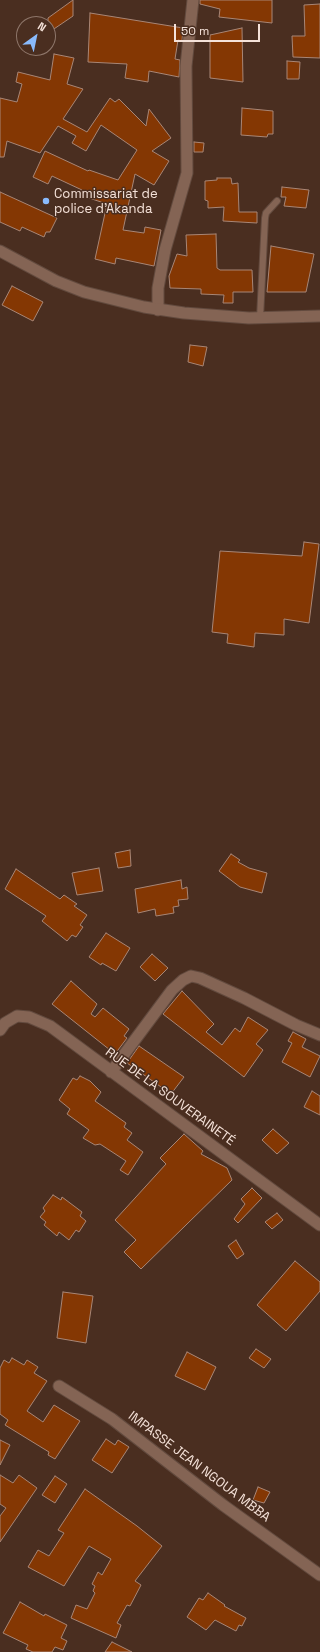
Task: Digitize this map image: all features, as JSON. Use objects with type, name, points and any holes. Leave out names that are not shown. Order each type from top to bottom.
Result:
[{"type":"street","points":[[158,310],[158,288],[165,250],[187,173],[186,66],[193,0]]},
{"type":"street","points":[[0,251],[56,281],[84,292],[158,310],[260,318],[320,316]]},
{"type":"street","points":[[111,1072],[172,990],[183,980],[191,976],[200,978],[244,998],[296,1025],[320,1035]]},
{"type":"street","name":"RUE DE LA SOUVERAINETÉ","points":[[0,1030],[5,1023],[17,1016],[29,1017],[50,1026],[320,1225]]},
{"type":"street","name":"IMPASSE JEAN NGOUA MBBA","points":[[59,1386],[112,1418],[223,1505],[320,1575]]},
{"type":"lane","points":[[260,318],[265,218],[266,213],[277,201]]},
{"type":"building","points":[[73,0],[73,16],[56,28],[56,16],[51,16]]},
{"type":"building","points":[[200,0],[272,0],[272,23],[219,17],[220,9],[200,4]]},
{"type":"building","points":[[320,4],[320,58],[293,57],[292,36],[305,36],[304,5]]},
{"type":"building","points":[[90,13],[183,28],[182,41],[178,40],[175,59],[180,60],[179,77],[149,71],[148,82],[125,78],[127,64],[88,62]]},
{"type":"building","points":[[242,28],[243,82],[210,78],[210,35]]},
{"type":"building","points":[[56,54],[74,58],[67,84],[83,89],[63,119],[87,132],[110,98],[115,102],[119,99],[146,126],[149,109],[171,138],[152,151],[169,161],[154,185],[135,174],[123,230],[144,233],[145,227],[161,230],[154,266],[116,258],[115,264],[95,259],[107,204],[80,195],[82,190],[52,176],[48,184],[33,177],[45,151],[88,171],[89,170],[118,180],[137,150],[101,125],[86,151],[72,143],[76,136],[58,126],[40,153],[7,141],[4,157],[0,157],[0,98],[17,102],[22,84],[16,82],[18,72],[50,80],[54,56],[56,56]]},
{"type":"building","points":[[287,61],[300,62],[299,79],[287,79]]},
{"type":"building","points":[[242,108],[273,111],[273,134],[268,134],[267,137],[241,135]]},
{"type":"building","points":[[194,142],[204,143],[203,152],[194,152]]},
{"type":"building","points":[[217,178],[231,178],[232,184],[238,183],[239,212],[257,212],[257,223],[223,221],[224,207],[208,208],[208,201],[205,200],[205,181],[217,180]]},
{"type":"building","points":[[282,187],[309,190],[306,208],[284,206],[286,197],[281,197]]},
{"type":"building","points":[[0,192],[57,218],[50,232],[46,232],[44,237],[22,227],[20,231],[0,222]]},
{"type":"building","points":[[216,234],[217,268],[220,270],[252,270],[253,292],[233,292],[233,303],[223,303],[224,295],[201,294],[201,289],[170,288],[169,276],[177,254],[187,256],[186,235]]},
{"type":"building","points":[[271,246],[314,254],[306,292],[267,292]]},
{"type":"building","points":[[12,286],[43,302],[33,321],[2,305]]},
{"type":"building","points":[[190,345],[207,347],[203,366],[188,362]]},
{"type":"building","points":[[304,542],[319,544],[309,623],[284,619],[284,635],[255,633],[254,647],[227,643],[228,634],[212,632],[220,551],[302,556]]},
{"type":"building","points":[[130,850],[131,866],[118,868],[115,853]]},
{"type":"building","points":[[231,854],[240,860],[238,862],[249,868],[267,873],[262,893],[240,887],[219,871]]},
{"type":"building","points":[[99,868],[103,891],[77,895],[72,873]]},
{"type":"building","points":[[16,869],[60,899],[64,895],[77,904],[74,906],[87,915],[80,925],[83,927],[76,937],[72,935],[67,941],[42,921],[46,916],[5,889]]},
{"type":"building","points":[[181,880],[182,889],[187,887],[188,899],[178,900],[179,906],[173,907],[174,913],[156,916],[155,909],[138,913],[135,889]]},
{"type":"building","points":[[106,933],[130,948],[116,971],[102,963],[101,965],[89,957]]},
{"type":"building","points":[[152,954],[168,968],[155,981],[140,967]]},
{"type":"building","points":[[71,981],[97,1004],[91,1014],[95,1017],[103,1008],[129,1029],[124,1036],[127,1038],[115,1054],[52,1004]]},
{"type":"building","points":[[182,991],[214,1024],[206,1032],[222,1045],[235,1028],[240,1032],[248,1017],[268,1030],[256,1044],[263,1050],[244,1077],[163,1014]]},
{"type":"building","points":[[293,1032],[306,1039],[302,1047],[320,1056],[310,1077],[282,1062],[292,1043],[288,1041]]},
{"type":"building","points":[[139,1046],[184,1077],[171,1094],[127,1063]]},
{"type":"building","points":[[80,1076],[90,1081],[101,1092],[95,1101],[126,1123],[124,1127],[132,1133],[127,1140],[143,1152],[128,1175],[120,1170],[126,1161],[100,1144],[95,1145],[83,1138],[89,1130],[67,1114],[70,1109],[59,1100],[73,1078],[77,1080]]},
{"type":"building","points":[[312,1091],[320,1096],[320,1115],[304,1107]]},
{"type":"building","points":[[273,1129],[289,1143],[277,1154],[262,1140]]},
{"type":"building","points":[[184,1134],[203,1151],[201,1154],[227,1168],[232,1180],[141,1269],[124,1252],[136,1240],[115,1220],[166,1164],[160,1158]]},
{"type":"building","points":[[252,1188],[262,1198],[238,1223],[234,1219],[245,1204],[241,1199]]},
{"type":"building","points":[[53,1195],[61,1200],[62,1197],[82,1212],[80,1216],[86,1221],[79,1232],[76,1230],[69,1240],[59,1232],[57,1236],[44,1225],[46,1222],[40,1217],[45,1211],[43,1208]]},
{"type":"building","points":[[277,1213],[283,1220],[272,1229],[265,1222]]},
{"type":"building","points":[[236,1240],[244,1254],[237,1259],[228,1246]]},
{"type":"building","points":[[295,1261],[320,1282],[320,1291],[286,1331],[257,1305]]},
{"type":"building","points":[[63,1292],[93,1296],[86,1343],[57,1338]]},
{"type":"building","points":[[256,1349],[271,1359],[264,1368],[249,1358]]},
{"type":"building","points":[[187,1352],[216,1367],[205,1390],[175,1376]]},
{"type":"building","points":[[12,1358],[24,1365],[27,1360],[38,1367],[34,1373],[47,1381],[27,1411],[43,1422],[54,1405],[80,1421],[55,1459],[48,1455],[49,1452],[5,1425],[8,1420],[0,1414],[0,1368],[4,1360],[9,1363]]},
{"type":"building","points":[[106,1439],[115,1445],[118,1440],[129,1447],[112,1473],[92,1460]]},
{"type":"building","points":[[0,1440],[10,1445],[0,1465]]},
{"type":"building","points":[[0,1475],[13,1483],[19,1475],[37,1488],[0,1542],[0,1516],[6,1508],[0,1504]]},
{"type":"building","points":[[55,1476],[67,1484],[55,1503],[42,1495]]},
{"type":"building","points":[[258,1487],[270,1492],[264,1503],[253,1500]]},
{"type":"building","points":[[85,1489],[137,1526],[162,1546],[135,1581],[141,1585],[130,1606],[127,1605],[117,1623],[121,1625],[116,1638],[71,1618],[76,1605],[87,1609],[95,1593],[93,1591],[95,1586],[92,1584],[98,1572],[102,1575],[111,1559],[89,1546],[64,1586],[28,1567],[38,1550],[49,1556],[64,1533],[58,1530]]},
{"type":"building","points":[[208,1593],[225,1605],[224,1606],[246,1618],[242,1626],[239,1625],[236,1631],[215,1620],[206,1630],[187,1617],[199,1598],[203,1600]]},
{"type":"building","points":[[20,1602],[44,1616],[45,1614],[67,1625],[61,1638],[67,1641],[63,1650],[55,1647],[52,1652],[33,1652],[26,1649],[28,1645],[3,1633]]},
{"type":"building","points":[[112,1642],[132,1652],[105,1652]]},
{"type":"place","name":"Commissariat de police d'Akanda","points":[[46,201]]}]
